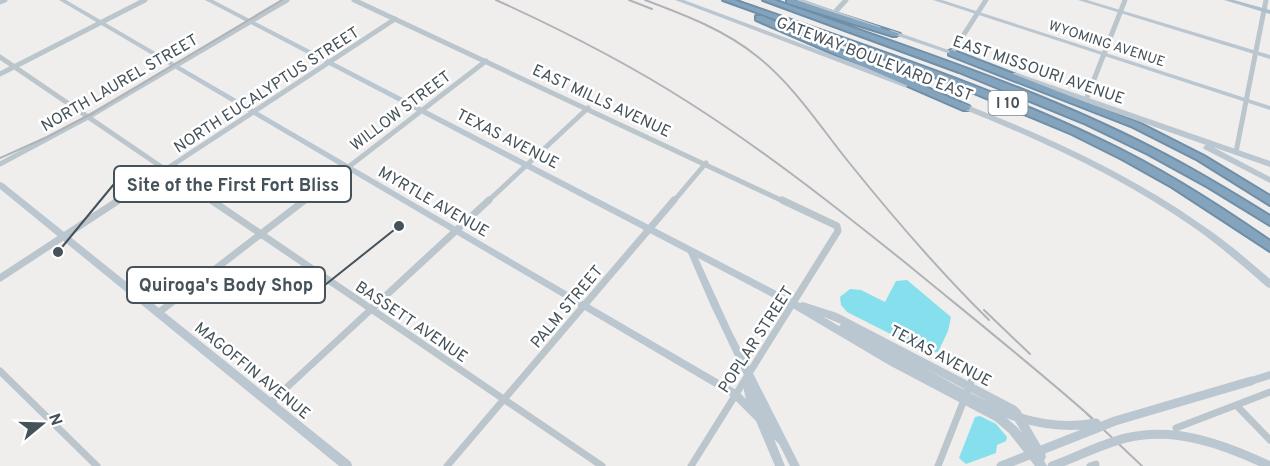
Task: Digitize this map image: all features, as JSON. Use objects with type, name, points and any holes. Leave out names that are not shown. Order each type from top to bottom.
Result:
[{"type":"highway","points":[[721,0],[966,108]]},
{"type":"highway","name":"I 10","points":[[727,0],[988,95],[1076,132],[1173,183],[1270,247]]},
{"type":"highway","name":"I 10","points":[[767,0],[1005,86],[1082,117],[1169,160],[1270,221]]},
{"type":"highway","points":[[785,0],[896,34]]},
{"type":"highway","points":[[952,53],[1136,125],[1201,158],[1270,201]]},
{"type":"main road","name":"MYRTLE AVENUE","points":[[62,0],[735,394],[757,413],[782,440]]},
{"type":"main road","name":"TEXAS AVENUE","points":[[208,0],[794,304],[837,331],[1003,421],[1044,466]]},
{"type":"main road","name":"GATEWAY BOULEVARD EAST","points":[[678,0],[966,108],[1075,155],[1130,183],[1203,230],[1270,284]]},
{"type":"main road","name":"EAST MISSOURI AVENUE","points":[[800,0],[1270,164]]},
{"type":"main road","name":"WYOMING AVENUE","points":[[936,0],[1270,108]]},
{"type":"main road","points":[[1227,0],[1267,11]]},
{"type":"main road","points":[[1121,12],[1270,57]]},
{"type":"main road","points":[[1162,127],[1213,150],[1270,180]]},
{"type":"main road","name":"MAGOFFIN AVENUE","points":[[0,185],[347,466]]},
{"type":"main road","points":[[691,251],[748,374],[795,466]]},
{"type":"main road","name":"TEXAS AVENUE","points":[[794,304],[834,316],[971,381],[1016,413],[1044,466]]},
{"type":"main road","points":[[794,304],[879,346],[994,408],[1023,419],[1065,427],[1115,420]]},
{"type":"main road","points":[[748,374],[749,393],[780,466]]},
{"type":"main road","points":[[1001,466],[1115,420],[1270,375]]},
{"type":"main road","points":[[1052,466],[1127,438],[1165,434],[1188,437],[1226,447],[1270,466]]},
{"type":"street","points":[[0,2],[5,0]]},
{"type":"street","points":[[0,74],[145,0]]},
{"type":"street","name":"NORTH LAUREL STREET","points":[[0,164],[88,117],[287,0]]},
{"type":"street","name":"EAST MILLS AVENUE","points":[[354,0],[837,226]]},
{"type":"street","points":[[836,12],[846,0]]},
{"type":"street","points":[[952,53],[986,0]]},
{"type":"street","points":[[1081,0],[1121,12]]},
{"type":"street","points":[[1086,100],[1125,0]]},
{"type":"street","points":[[1236,152],[1267,11],[1266,0]]},
{"type":"street","name":"NORTH EUCALYPTUS STREET","points":[[0,278],[395,19]]},
{"type":"street","name":"BASSETT AVENUE","points":[[0,57],[602,466]]},
{"type":"street","name":"WILLOW STREET","points":[[158,313],[486,61]]},
{"type":"street","points":[[270,403],[588,108]]},
{"type":"street","name":"PALM STREET","points":[[447,466],[706,163]]},
{"type":"street","name":"POPLAR STREET","points":[[691,466],[794,304],[838,231],[837,226]]},
{"type":"street","points":[[0,371],[97,466]]},
{"type":"street","points":[[938,466],[971,381]]},
{"type":"street","points":[[1176,428],[1270,392]]},
{"type":"street","points":[[1237,406],[1270,440]]},
{"type":"water","points":[[907,280],[951,317],[948,331],[938,352],[928,353],[847,312],[841,305],[840,297],[850,289],[861,290],[885,302],[896,281]]},
{"type":"water","points":[[980,416],[996,424],[1007,437],[1006,441],[997,445],[996,453],[966,464],[959,458],[975,417]]},
{"type":"railway","points":[[0,158],[93,113],[282,0]]},
{"type":"railway","points":[[496,0],[618,60],[745,140],[907,264],[1092,418]]},
{"type":"railway","points":[[629,0],[652,9]]},
{"type":"railway","points":[[645,0],[718,31],[745,47],[771,68],[795,93],[864,181],[916,242],[989,320]]},
{"type":"railway","points":[[984,310],[1030,354]]},
{"type":"railway","points":[[1086,413],[1142,466]]},
{"type":"place","name":"Quiroga's Body Shop","points":[[399,226]]},
{"type":"place","name":"Site of the First Fort Bliss","points":[[58,252]]}]
